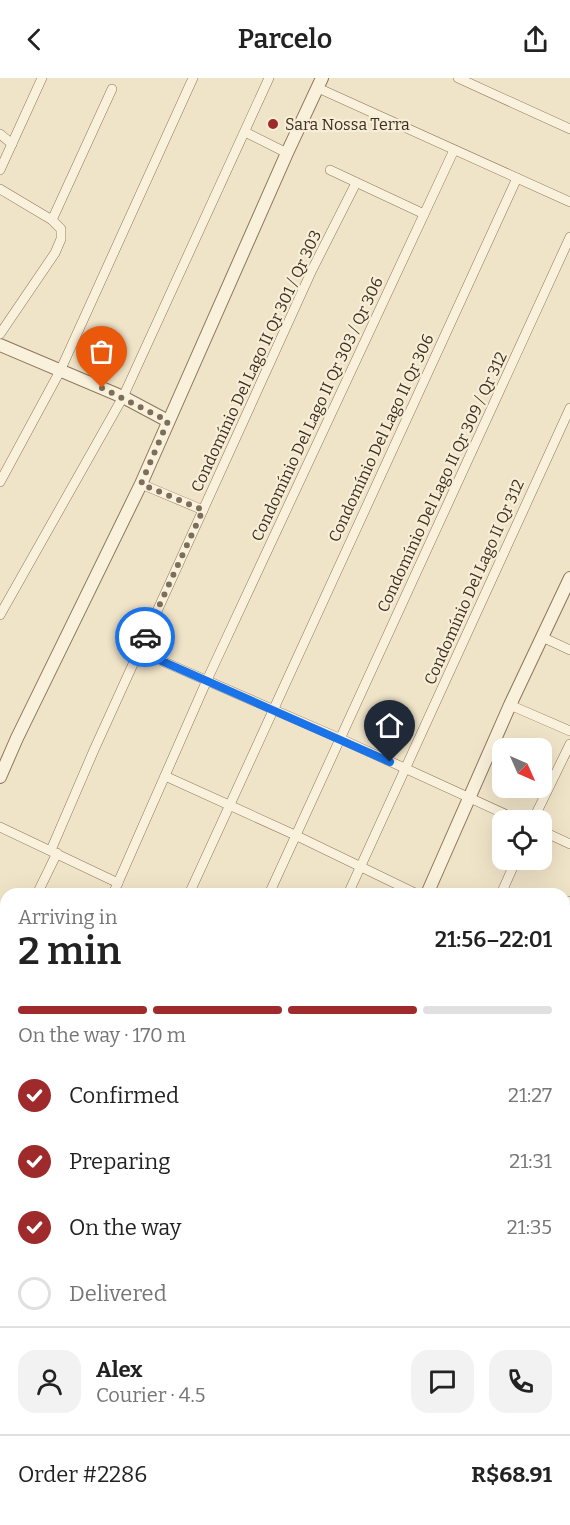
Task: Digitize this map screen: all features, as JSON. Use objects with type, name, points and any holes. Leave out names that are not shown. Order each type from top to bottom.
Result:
[{"type":"street","points":[[0,170],[42,78]]},
{"type":"street","points":[[0,482],[60,371],[193,78]]},
{"type":"street","points":[[0,615],[123,397],[269,78]]},
{"type":"street","points":[[458,78],[570,129]]},
{"type":"street","points":[[0,777],[141,484],[320,83],[454,150],[570,202]]},
{"type":"street","points":[[52,220],[112,89]]},
{"type":"street","points":[[245,132],[287,153]]},
{"type":"street","points":[[0,134],[12,144]]},
{"type":"street","name":"Condomínio Del Lago II Qr 303 / Qr 306","points":[[115,888],[207,681],[454,150]]},
{"type":"street","points":[[330,170],[424,214]]},
{"type":"street","name":"Condomínio Del Lago II Qr 306","points":[[192,888],[517,178]]},
{"type":"street","name":"Condomínio Del Lago II Qr 301 / Qr 303","points":[[39,888],[94,750],[312,270],[356,183]]},
{"type":"street","points":[[0,189],[52,220],[61,229],[61,239],[0,343],[123,397],[168,421]]},
{"type":"street","name":"Condomínio Del Lago II Qr 309 / Qr 312","points":[[272,888],[570,237]]},
{"type":"street","name":"Condomínio Del Lago II Qr 312","points":[[351,888],[570,408]]},
{"type":"street","points":[[141,484],[203,510]]},
{"type":"street","points":[[430,888],[510,705],[570,578]]},
{"type":"street","points":[[542,637],[570,650]]},
{"type":"street","points":[[139,651],[495,810]]},
{"type":"street","points":[[510,705],[570,731]]},
{"type":"street","points":[[538,810],[570,744]]},
{"type":"street","points":[[165,776],[404,888]]},
{"type":"street","points":[[0,827],[118,883]]},
{"type":"street","points":[[552,836],[570,844]]},
{"type":"street","points":[[504,888],[512,870]]},
{"type":"way so far","points":[[102,388],[168,421],[141,484],[203,510],[145,637]]},
{"type":"place","name":"Sara Nossa Terra","points":[[273,124]]},
{"type":"route","points":[[145,637],[139,651],[390,762]]}]
